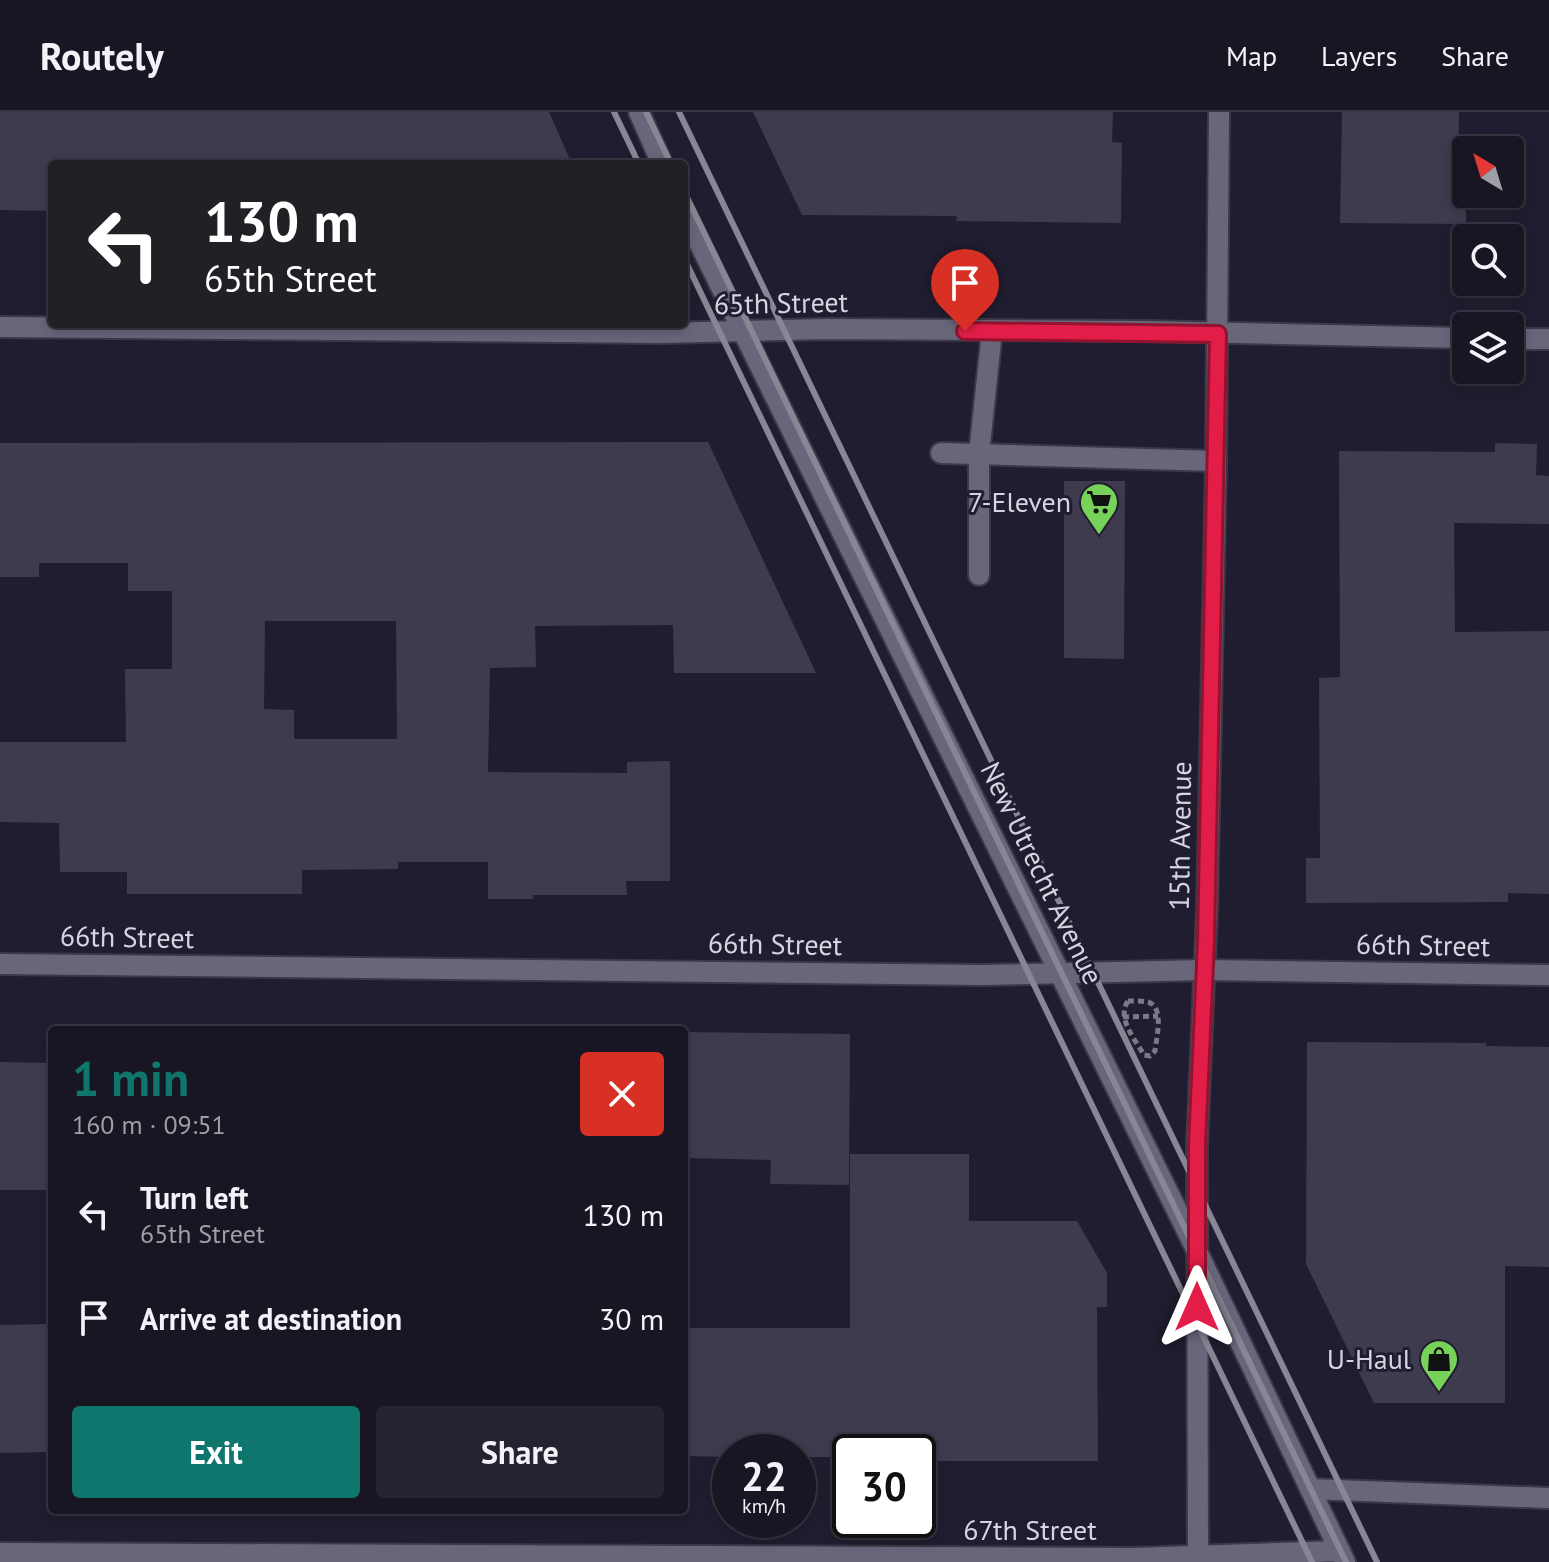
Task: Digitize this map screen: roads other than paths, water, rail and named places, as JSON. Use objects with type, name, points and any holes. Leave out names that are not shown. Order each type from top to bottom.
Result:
[{"type":"street","points":[[639,112],[660,160]]},
{"type":"street","name":"15th Avenue","points":[[1198,1560],[1197,1145],[1205,970],[1216,461],[1219,112]]},
{"type":"street","name":"New Utrecht Avenue","points":[[688,220],[1197,1251],[1342,1556]]},
{"type":"street","name":"65th Street","points":[[0,327],[48,327]]},
{"type":"street","name":"65th Street","points":[[110,328],[662,333],[827,329],[1452,338]]},
{"type":"street","points":[[979,575],[979,454],[992,331]]},
{"type":"street","points":[[1524,339],[1549,339]]},
{"type":"street","points":[[941,453],[1216,461]]},
{"type":"street","name":"66th Street","points":[[0,964],[967,975],[1205,970],[1549,975]]},
{"type":"street","points":[[1310,1489],[1549,1498]]},
{"type":"street","name":"67th Street","points":[[0,1553],[1198,1560],[1342,1556]]},
{"type":"railway","points":[[614,112],[637,160]]},
{"type":"railway","points":[[646,112],[669,160]]},
{"type":"railway","points":[[679,112],[1377,1562]]},
{"type":"railway","points":[[688,199],[1346,1562]]},
{"type":"railway","points":[[688,266],[1312,1562]]},
{"type":"place","name":"7-Eleven","points":[[1099,536]]},
{"type":"place","name":"U-Haul","points":[[1439,1393]]}]
